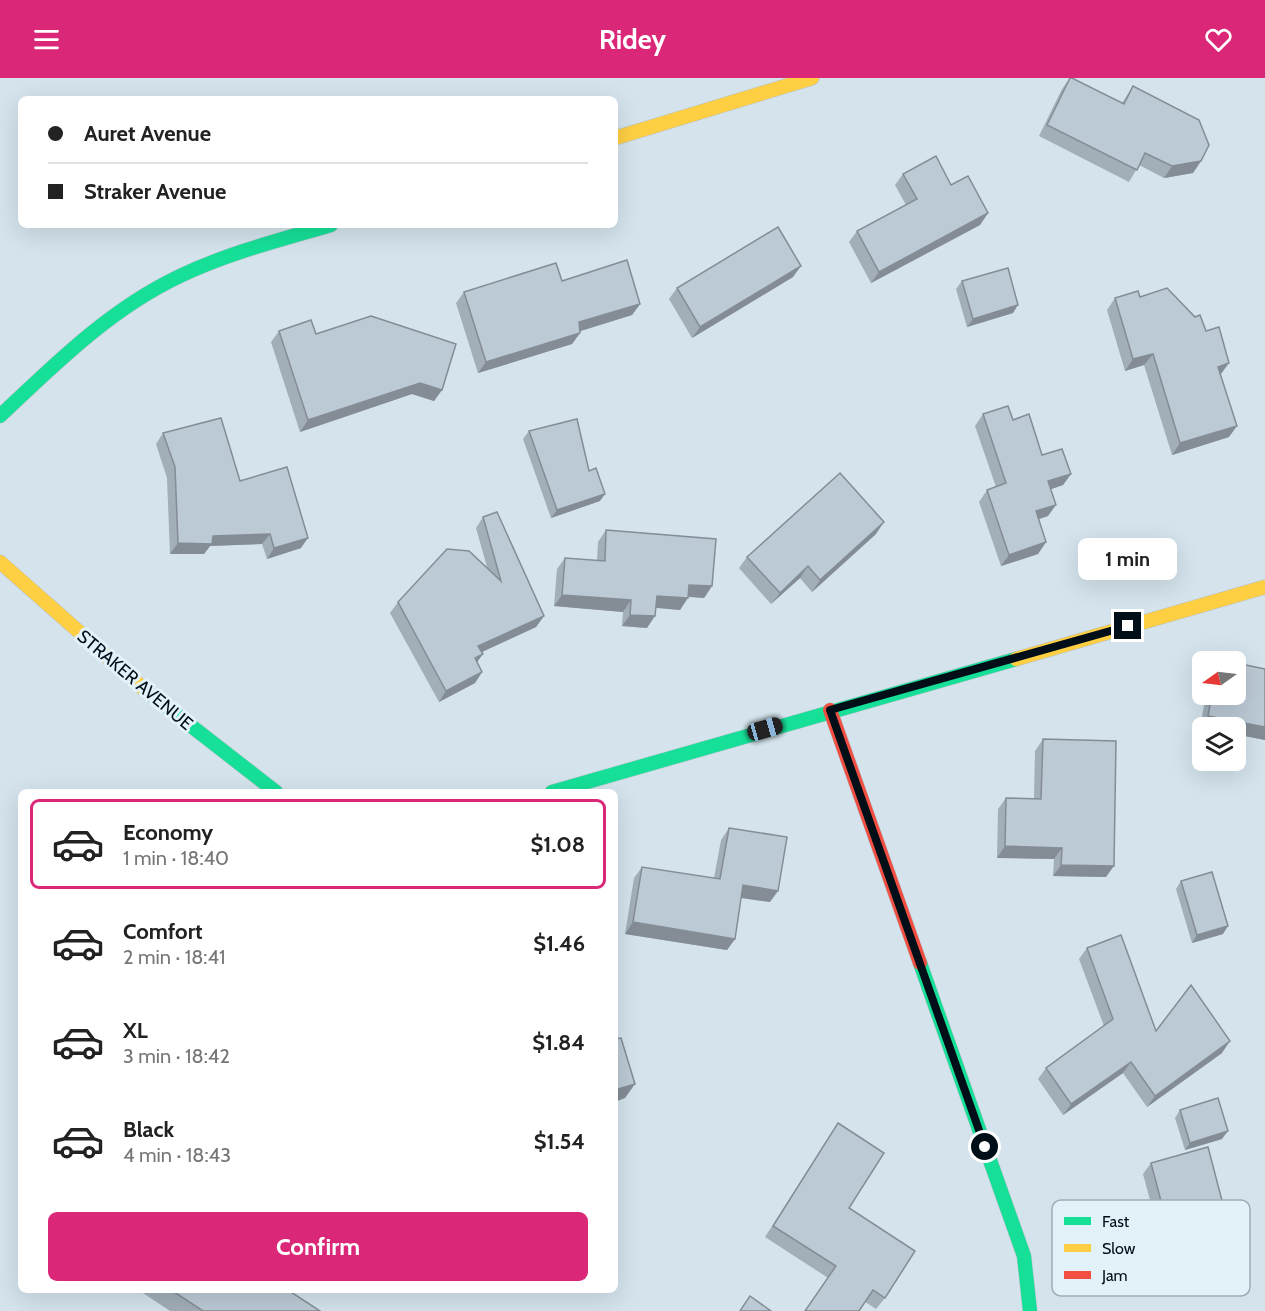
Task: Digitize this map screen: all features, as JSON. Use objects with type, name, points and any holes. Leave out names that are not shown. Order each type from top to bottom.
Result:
[{"type":"street","points":[[618,137],[812,78]]},
{"type":"street","points":[[0,416],[68,352],[114,316],[160,286],[232,255],[321,228]]},
{"type":"street","name":"STRAKER AVENUE","points":[[0,562],[81,635],[229,759],[272,789]]},
{"type":"street","points":[[562,789],[830,710],[1265,587]]},
{"type":"street","points":[[830,710],[1024,1257],[1030,1311]]},
{"type":"building","points":[[1070,78],[1124,104],[1133,86],[1199,120],[1209,145],[1201,161],[1172,166],[1145,153],[1137,170],[1047,125]]},
{"type":"building","points":[[936,156],[951,185],[968,176],[988,213],[879,272],[857,231],[917,199],[903,174]]},
{"type":"building","points":[[778,227],[801,266],[700,327],[677,288]]},
{"type":"building","points":[[627,260],[640,304],[579,322],[580,333],[486,362],[464,292],[556,263],[562,281]]},
{"type":"building","points":[[1008,268],[1018,305],[973,319],[962,281]]},
{"type":"building","points":[[1167,288],[1195,317],[1200,315],[1206,331],[1219,327],[1229,363],[1218,367],[1237,426],[1180,443],[1153,354],[1133,359],[1115,298],[1138,291],[1140,297]]},
{"type":"building","points":[[371,316],[456,344],[442,390],[420,383],[308,420],[279,331],[311,320],[316,334]]},
{"type":"building","points":[[1008,406],[1013,420],[1029,414],[1042,455],[1062,449],[1071,474],[1048,481],[1056,505],[1036,511],[1046,542],[1009,555],[987,490],[1006,483],[983,414]]},
{"type":"building","points":[[221,418],[240,481],[287,467],[308,538],[274,548],[270,534],[213,536],[212,544],[178,543],[175,467],[163,433]]},
{"type":"building","points":[[577,419],[589,471],[596,468],[605,494],[557,510],[529,431]]},
{"type":"building","points":[[840,473],[884,522],[820,580],[808,566],[780,593],[747,557]]},
{"type":"building","points":[[497,512],[544,616],[478,646],[483,654],[475,658],[482,672],[446,691],[398,602],[447,549],[469,551],[501,581],[483,517]]},
{"type":"building","points":[[606,530],[716,539],[712,586],[689,585],[688,598],[657,596],[655,616],[630,615],[631,600],[562,595],[565,558],[605,561]]},
{"type":"building","points":[[1246,665],[1265,669],[1265,727],[1246,723],[1246,717],[1208,716],[1210,705],[1246,705]]},
{"type":"building","points":[[1043,739],[1116,741],[1114,866],[1061,865],[1062,848],[1005,846],[1006,798],[1041,799]]},
{"type":"building","points":[[729,828],[787,837],[778,891],[743,885],[735,939],[633,922],[642,867],[720,879]]},
{"type":"building","points":[[1212,872],[1228,926],[1197,935],[1181,881]]},
{"type":"building","points":[[1121,935],[1156,1031],[1191,985],[1230,1041],[1155,1096],[1131,1062],[1071,1104],[1046,1068],[1113,1019],[1087,948]]},
{"type":"building","points":[[618,1038],[621,1038],[635,1084],[618,1089]]},
{"type":"building","points":[[1218,1098],[1228,1131],[1190,1143],[1180,1110]]},
{"type":"building","points":[[838,1123],[884,1153],[849,1208],[915,1251],[885,1298],[873,1290],[859,1311],[805,1311],[836,1266],[773,1226]]},
{"type":"building","points":[[1208,1147],[1222,1200],[1161,1200],[1151,1163]]},
{"type":"building","points":[[176,1293],[293,1293],[320,1311],[203,1311]]},
{"type":"building","points":[[750,1296],[771,1311],[740,1311]]},
{"type":"traffic: fast","points":[[0,416],[84,339],[154,289],[217,260],[321,228]]},
{"type":"traffic: fast","points":[[562,789],[1016,659]]},
{"type":"traffic: fast","points":[[145,690],[272,789]]},
{"type":"traffic: fast","points":[[920,963],[1024,1256],[1030,1311]]},
{"type":"traffic: slow","points":[[618,137],[812,78]]},
{"type":"traffic: slow","points":[[0,562],[145,690]]},
{"type":"traffic: slow","points":[[1016,659],[1265,587]]},
{"type":"traffic: jam","points":[[830,710],[920,963]]},
{"type":"route","points":[[985,1147],[830,710],[1128,626]]}]
